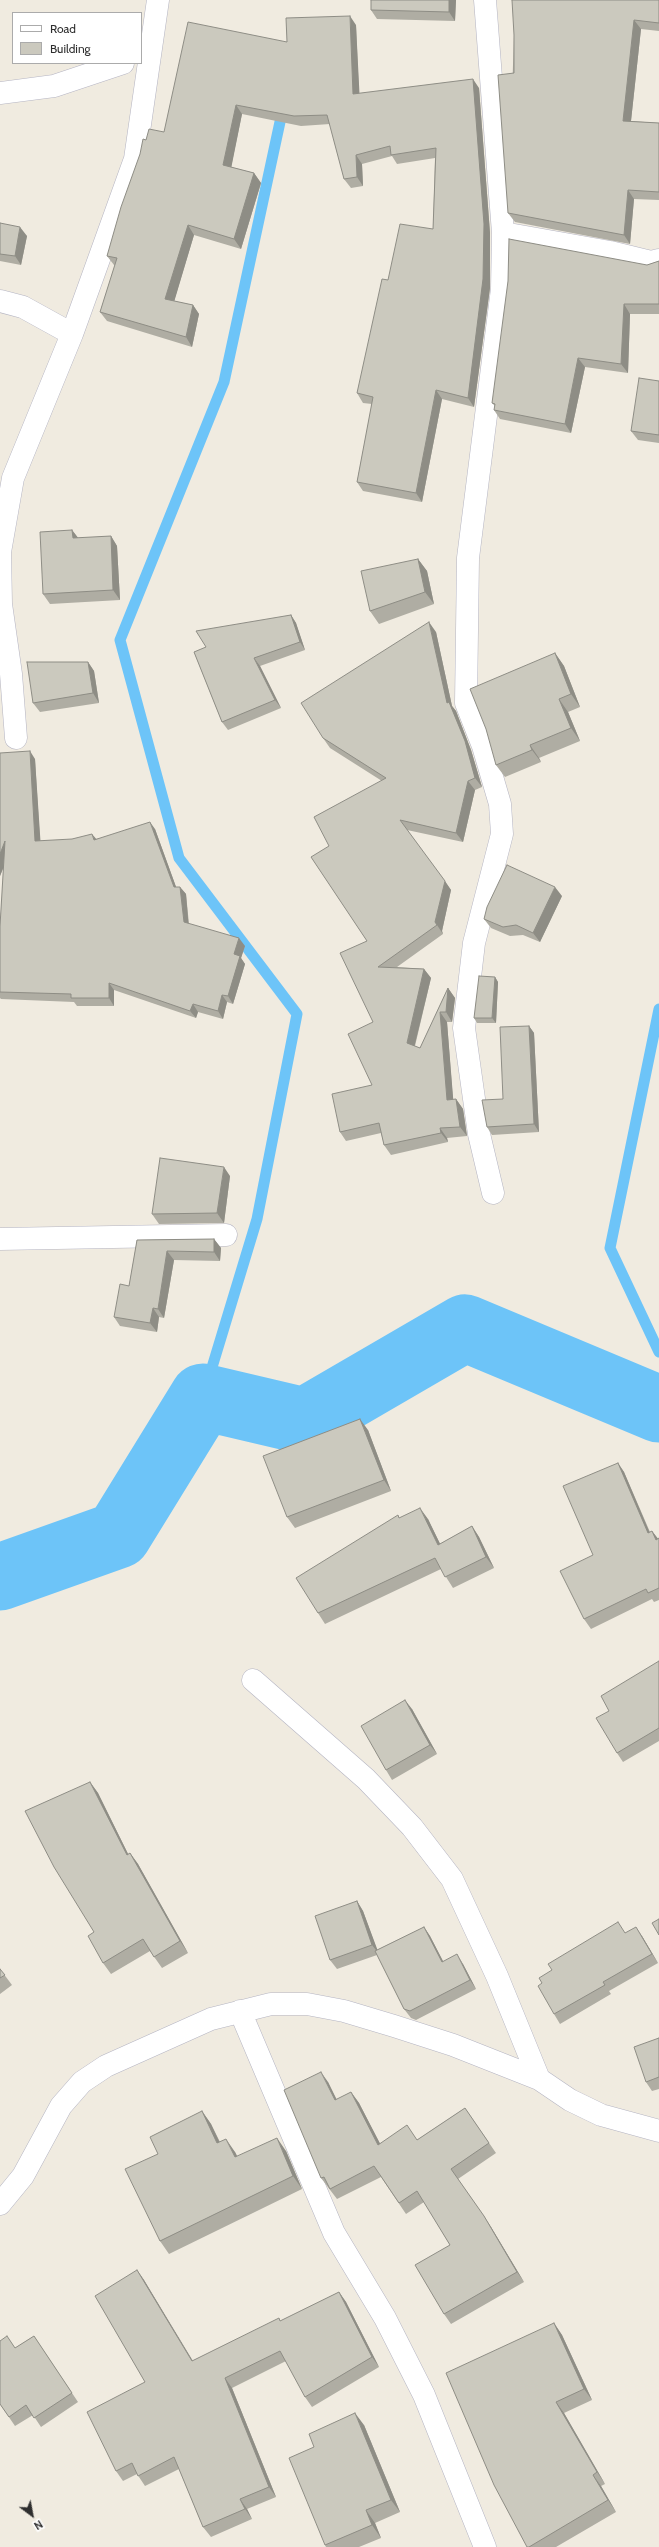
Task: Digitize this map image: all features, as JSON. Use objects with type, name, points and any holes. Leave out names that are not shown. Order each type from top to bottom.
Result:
[{"type":"street","points":[[16,738],[11,674],[1,604],[0,552],[13,478],[72,334],[135,159],[158,0]]},
{"type":"street","points":[[485,0],[503,233],[502,289],[468,558],[466,703],[483,746],[500,804],[502,834],[474,943],[464,1028],[478,1126],[493,1193]]},
{"type":"street","points":[[0,93],[54,86],[120,64]]},
{"type":"street","points":[[503,233],[610,252],[651,262],[659,260]]},
{"type":"street","points":[[0,301],[23,306],[72,334]]},
{"type":"street","points":[[0,1239],[226,1235]]},
{"type":"street","points":[[252,1680],[366,1779],[412,1827],[452,1878],[497,1976],[539,2079]]},
{"type":"street","points":[[0,2204],[23,2176],[62,2106],[82,2082],[106,2066],[211,2019],[271,2004],[307,2004],[344,2011],[453,2045],[539,2079],[570,2100],[601,2115],[659,2131]]},
{"type":"street","points":[[240,2011],[334,2233],[386,2318],[424,2395],[485,2547]]},
{"type":"building","points":[[371,0],[449,0],[449,12],[371,10]]},
{"type":"building","points":[[512,0],[659,0],[659,23],[634,20],[623,121],[659,123],[659,192],[628,190],[624,235],[508,213],[498,75],[514,73]]},
{"type":"building","points":[[350,16],[353,94],[473,79],[484,224],[483,279],[468,398],[436,390],[416,493],[357,482],[373,397],[357,393],[382,279],[388,280],[400,224],[433,229],[436,148],[391,155],[390,146],[356,155],[357,177],[344,179],[327,115],[294,116],[236,105],[223,165],[254,173],[234,239],[188,225],[165,299],[193,305],[186,337],[100,312],[117,258],[107,256],[121,207],[140,154],[143,139],[146,140],[149,129],[164,132],[188,22],[287,42],[286,18]]},
{"type":"building","points":[[0,223],[20,227],[15,256],[0,254]]},
{"type":"building","points":[[509,239],[647,265],[659,261],[659,304],[624,304],[621,364],[578,358],[565,424],[494,410],[495,404],[492,403],[508,281]]},
{"type":"building","points":[[639,378],[659,381],[659,435],[631,431]]},
{"type":"building","points":[[72,530],[73,538],[111,536],[113,590],[43,594],[40,532]]},
{"type":"building","points":[[418,559],[425,592],[370,611],[361,571]]},
{"type":"building","points":[[291,615],[300,642],[254,658],[275,700],[222,722],[194,652],[206,647],[196,631]]},
{"type":"building","points":[[429,622],[447,703],[449,702],[465,741],[475,778],[468,781],[456,833],[400,820],[445,881],[435,922],[437,925],[378,967],[424,969],[407,1043],[420,1048],[448,988],[446,1012],[440,1012],[447,1100],[456,1099],[460,1127],[440,1128],[441,1133],[384,1145],[379,1123],[340,1132],[332,1094],[372,1085],[348,1034],[373,1022],[340,953],[367,941],[311,857],[329,846],[314,817],[386,778],[323,738],[301,703]]},
{"type":"building","points":[[555,653],[571,694],[559,699],[571,728],[530,745],[532,750],[496,765],[486,729],[470,689]]},
{"type":"building","points":[[27,662],[88,662],[93,693],[33,703]]},
{"type":"building","points":[[30,751],[35,841],[72,839],[92,834],[94,840],[150,822],[174,887],[180,887],[184,922],[239,938],[234,954],[240,956],[228,996],[222,995],[218,1011],[193,1004],[190,1011],[109,983],[109,998],[71,998],[71,994],[0,992],[0,926],[5,841],[0,854],[0,753]]},
{"type":"building","points":[[507,865],[555,887],[533,933],[516,925],[503,927],[484,919],[487,907]]},
{"type":"building","points":[[479,976],[495,977],[492,1018],[474,1018]]},
{"type":"building","points":[[529,1026],[534,1124],[487,1127],[482,1100],[503,1099],[500,1027]]},
{"type":"building","points":[[160,1158],[224,1167],[217,1213],[152,1214]]},
{"type":"building","points":[[214,1239],[214,1252],[167,1251],[158,1309],[153,1308],[150,1323],[114,1317],[120,1284],[129,1286],[137,1240]]},
{"type":"building","points":[[360,1419],[384,1480],[287,1517],[263,1456]]},
{"type":"building","points":[[618,1463],[648,1533],[652,1531],[656,1540],[659,1538],[659,1588],[648,1593],[646,1589],[584,1619],[560,1571],[593,1555],[563,1486]]},
{"type":"building","points":[[420,1508],[438,1545],[472,1526],[486,1557],[445,1577],[435,1558],[318,1613],[296,1578],[398,1515],[399,1518]]},
{"type":"building","points":[[659,1661],[659,1728],[617,1753],[596,1718],[609,1711],[601,1696]]},
{"type":"building","points":[[405,1700],[430,1745],[386,1770],[361,1726]]},
{"type":"building","points":[[90,1782],[127,1855],[130,1853],[180,1941],[154,1957],[143,1939],[103,1963],[88,1936],[94,1932],[54,1867],[25,1811]]},
{"type":"building","points":[[357,1901],[372,1945],[330,1960],[315,1916]]},
{"type":"building","points":[[659,1919],[659,1935],[652,1923]]},
{"type":"building","points":[[618,1922],[625,1933],[636,1927],[652,1954],[603,1982],[605,1985],[554,2014],[538,1986],[542,1983],[539,1978],[552,1970],[548,1964]]},
{"type":"building","points":[[424,1927],[442,1962],[457,1954],[470,1980],[410,2011],[404,2009],[375,1951]]},
{"type":"building","points":[[0,1969],[5,1975],[0,1978]]},
{"type":"building","points":[[659,2038],[659,2077],[646,2082],[634,2047]]},
{"type":"building","points":[[321,2072],[335,2100],[351,2092],[378,2145],[407,2125],[417,2140],[465,2108],[489,2143],[451,2169],[484,2216],[517,2272],[444,2314],[415,2265],[450,2245],[417,2191],[399,2203],[374,2166],[330,2189],[324,2177],[321,2178],[284,2090]]},
{"type":"building","points":[[202,2111],[217,2143],[226,2139],[235,2157],[277,2138],[293,2176],[160,2241],[125,2169],[158,2154],[150,2137]]},
{"type":"building","points":[[137,2270],[192,2361],[279,2318],[280,2321],[339,2292],[372,2357],[305,2397],[280,2351],[225,2378],[269,2487],[240,2499],[245,2509],[203,2527],[174,2457],[138,2476],[132,2463],[116,2471],[87,2412],[145,2382],[95,2296]]},
{"type":"building","points":[[554,2323],[584,2389],[556,2402],[597,2472],[593,2475],[608,2500],[527,2547],[494,2485],[446,2373]]},
{"type":"building","points":[[7,2336],[15,2348],[34,2336],[72,2393],[34,2418],[26,2405],[9,2417],[0,2404],[0,2341]]},
{"type":"building","points":[[355,2413],[391,2500],[366,2510],[372,2525],[325,2545],[289,2458],[314,2447],[309,2434]]},
{"type":"waterway","points":[[203,1397],[257,1219],[297,1014],[179,858],[120,640],[224,382],[283,108]]},
{"type":"waterway","points":[[659,1009],[610,1248],[659,1352]]},
{"type":"waterway","points":[[0,1577],[118,1535],[203,1397],[305,1421],[465,1328],[659,1409]]}]
